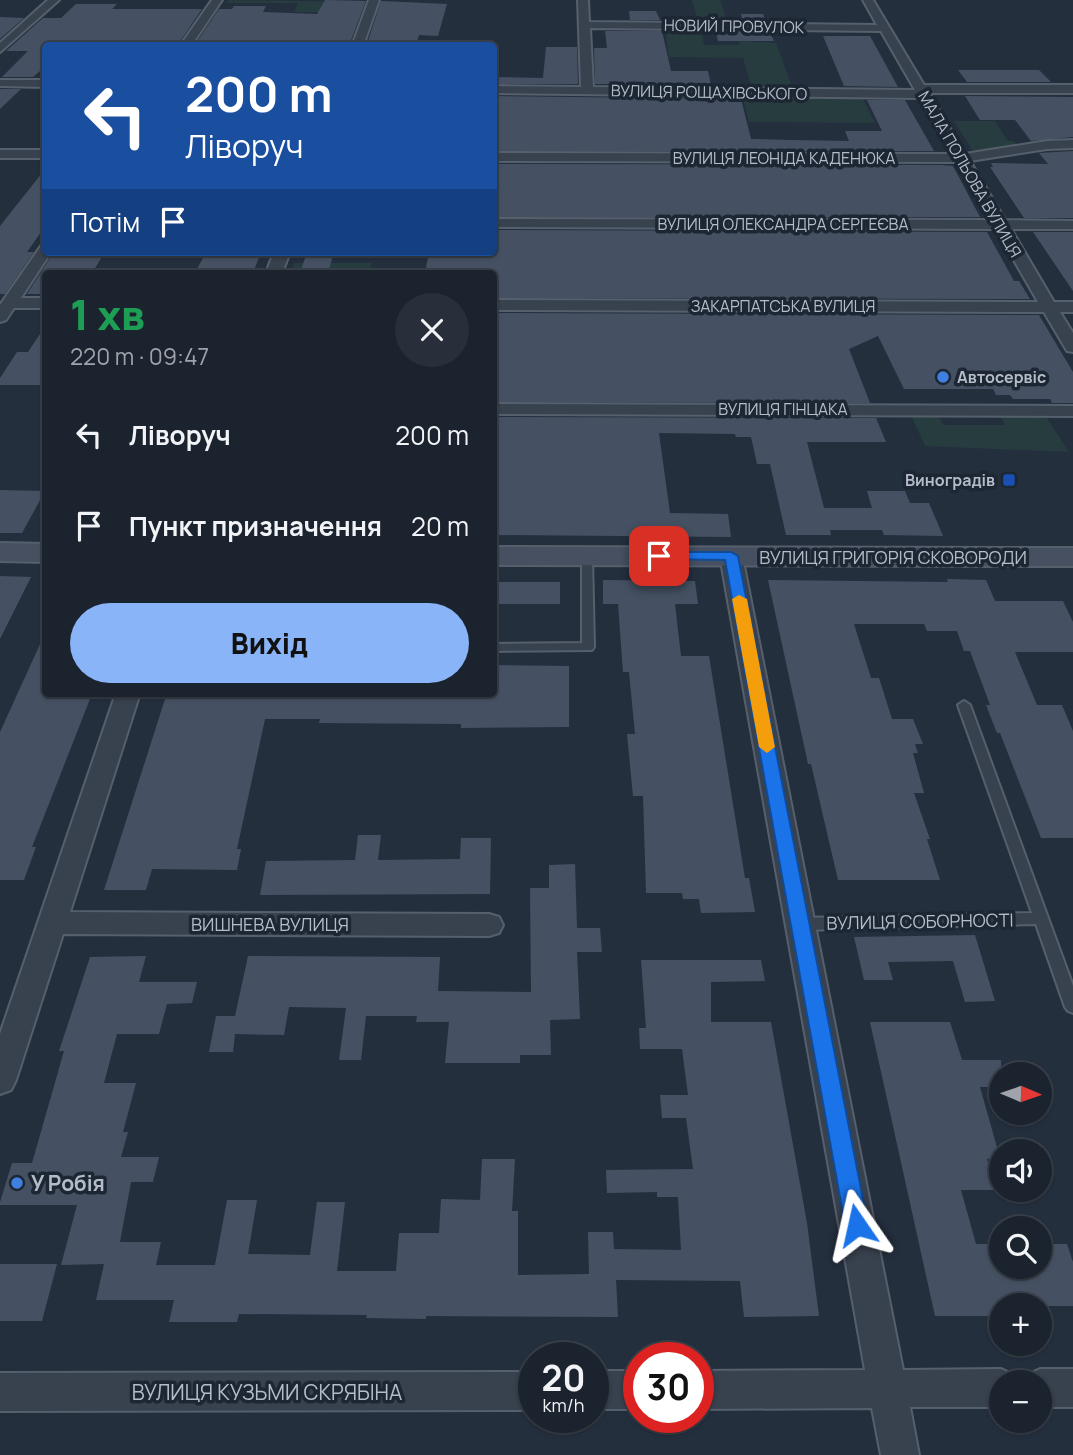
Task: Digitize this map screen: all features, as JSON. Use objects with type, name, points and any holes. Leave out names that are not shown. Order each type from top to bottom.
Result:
[{"type":"main road","points":[[0,552],[42,553]]},
{"type":"main road","name":"ВУЛИЦЯ ГРИГОРІЯ СКОВОРОДИ","points":[[497,556],[1073,557]]},
{"type":"street","points":[[0,49],[54,0]]},
{"type":"street","points":[[188,42],[218,0]]},
{"type":"street","points":[[358,42],[374,0]]},
{"type":"street","points":[[583,0],[587,90]]},
{"type":"street","name":"МАЛА ПОЛЬОВА ВУЛИЦЯ","points":[[868,0],[1073,347]]},
{"type":"street","name":"НОВИЙ ПРОВУЛОК","points":[[584,25],[884,28]]},
{"type":"street","points":[[0,83],[42,84]]},
{"type":"street","name":"ВУЛИЦЯ РОЩАХІВСЬКОГО","points":[[497,90],[1073,89]]},
{"type":"street","name":"ВУЛИЦЯ ЛЕОНІДА КАДЕНЮКА","points":[[497,157],[962,159],[1047,145],[1073,144]]},
{"type":"street","points":[[0,154],[42,154]]},
{"type":"street","name":"ВУЛИЦЯ ОЛЕКСАНДРА СЕРГЕЄВА","points":[[497,223],[1073,225]]},
{"type":"street","points":[[0,317],[42,255]]},
{"type":"street","points":[[10,303],[42,303]]},
{"type":"street","name":"ЗАКАРПАТСЬКА ВУЛИЦЯ","points":[[497,305],[1073,307]]},
{"type":"street","name":"ВУЛИЦЯ ГІНЦАКА","points":[[497,409],[1073,411]]},
{"type":"street","name":"ВУЛИЦЯ СОБОРНОСТІ","points":[[731,556],[900,1455]]},
{"type":"street","points":[[0,1080],[127,697]]},
{"type":"street","name":"ВИШНЕВА ВУЛИЦЯ","points":[[52,923],[489,925]]},
{"type":"street","points":[[714,1390],[989,1388]]},
{"type":"street","points":[[1052,1388],[1073,1388]]},
{"type":"street","name":"ВУЛИЦЯ КУЗЬМИ СКРЯБІНА","points":[[0,1392],[518,1391]]},
{"type":"lane","points":[[497,648],[588,648],[587,556]]},
{"type":"lane","name":"ВУЛИЦЯ СОБОРНОСТІ","points":[[964,705],[1073,1007]]},
{"type":"lane","name":"ВУЛИЦЯ СОБОРНОСТІ","points":[[801,924],[1040,918]]},
{"type":"green space","points":[[229,0],[364,2],[361,12],[294,12],[298,3],[227,3]]},
{"type":"green space","points":[[692,0],[720,0],[726,17],[697,17]]},
{"type":"green space","points":[[665,28],[701,29],[704,45],[739,45],[739,41],[776,43],[793,89],[752,89],[743,58],[669,57]]},
{"type":"green space","points":[[742,95],[862,97],[875,123],[749,122]]},
{"type":"green space","points":[[954,121],[995,121],[1008,141],[1014,141],[1019,148],[974,153]]},
{"type":"green space","points":[[294,263],[372,263],[370,270],[292,270]]},
{"type":"green space","points":[[910,413],[938,414],[943,425],[1005,425],[1000,414],[1045,415],[1069,452],[925,446]]},
{"type":"building","points":[[325,0],[366,1],[350,42],[197,42],[219,9],[266,6],[263,12],[317,14]]},
{"type":"building","points":[[381,1],[447,4],[438,36],[419,35],[417,42],[368,42]]},
{"type":"building","points":[[76,4],[117,4],[112,9],[202,9],[180,42],[42,42],[42,69],[33,77],[2,77],[28,51],[6,51],[43,18],[61,18]]},
{"type":"building","points":[[629,11],[656,11],[660,20],[630,20]]},
{"type":"building","points":[[741,14],[763,14],[766,21],[713,21],[713,17],[742,18]]},
{"type":"building","points":[[0,17],[24,18],[0,39]]},
{"type":"building","points":[[605,31],[662,31],[671,71],[708,71],[711,85],[595,84],[594,48],[607,48]]},
{"type":"building","points":[[716,32],[770,32],[774,41],[718,41]]},
{"type":"building","points":[[823,36],[870,36],[898,87],[844,86]]},
{"type":"building","points":[[546,47],[577,47],[578,84],[497,84],[497,77],[543,78]]},
{"type":"building","points":[[958,70],[1039,70],[1051,82],[967,82]]},
{"type":"building","points":[[0,89],[21,89],[0,109]]},
{"type":"building","points":[[497,96],[741,99],[751,139],[849,141],[845,131],[882,131],[867,100],[905,100],[934,151],[497,151]]},
{"type":"building","points":[[965,96],[1073,97],[1073,137],[1031,141],[1015,120],[980,120]]},
{"type":"building","points":[[1073,151],[1073,218],[1024,218],[990,167],[993,167],[991,163],[1048,164],[1039,153]]},
{"type":"building","points":[[497,164],[953,166],[980,217],[497,217]]},
{"type":"building","points":[[42,173],[42,231],[27,252],[34,252],[5,294],[0,294],[0,226]]},
{"type":"building","points":[[497,230],[987,232],[1014,281],[1019,281],[1030,299],[497,298],[497,270],[426,270],[428,256],[497,256]]},
{"type":"building","points":[[1033,232],[1073,232],[1073,291]]},
{"type":"building","points":[[51,256],[103,256],[94,270],[42,270]]},
{"type":"building","points":[[204,256],[259,256],[254,270],[197,270]]},
{"type":"building","points":[[306,256],[333,256],[329,270],[301,270]]},
{"type":"building","points":[[42,271],[42,294],[27,294]]},
{"type":"building","points":[[497,313],[1039,315],[1073,372],[1073,403],[1052,403],[1050,399],[1013,399],[1010,395],[996,395],[993,389],[904,389],[878,336],[849,349],[870,403],[497,402]]},
{"type":"building","points":[[42,331],[42,385],[0,385],[0,378],[17,352],[28,352]]},
{"type":"building","points":[[497,417],[876,418],[886,442],[807,442],[824,508],[872,508],[867,491],[905,491],[910,503],[929,503],[943,536],[884,535],[882,530],[830,530],[831,535],[786,535],[770,464],[757,464],[751,437],[736,437],[735,434],[659,433],[670,513],[728,514],[731,537],[497,535]]},
{"type":"building","points":[[0,490],[42,491],[42,496],[22,533],[0,533]]},
{"type":"building","points":[[0,576],[31,577],[0,639]]},
{"type":"building","points":[[947,579],[986,580],[995,601],[1063,601],[1073,622],[1073,652],[1015,652],[1037,705],[1062,705],[1073,731],[1073,838],[1041,838],[1000,733],[997,733],[986,705],[990,705],[970,651],[964,651],[957,631],[927,631],[924,624],[854,624],[871,678],[879,678],[892,719],[913,719],[923,744],[915,744],[918,753],[913,753],[924,793],[914,793],[930,839],[927,839],[940,880],[838,880],[811,764],[808,764],[768,580],[948,582]]},
{"type":"building","points":[[603,580],[695,581],[698,604],[675,604],[681,656],[709,656],[745,878],[749,878],[755,912],[701,913],[699,899],[683,899],[682,893],[646,893],[643,796],[633,796],[627,734],[635,734],[629,672],[623,672],[618,604],[603,604]]},
{"type":"building","points":[[497,582],[560,582],[560,604],[497,604]]},
{"type":"building","points":[[42,640],[42,697],[90,699],[32,847],[36,847],[24,880],[0,880],[0,732]]},
{"type":"building","points":[[497,665],[569,666],[569,727],[461,728],[461,724],[319,723],[320,719],[265,719],[237,849],[241,849],[237,870],[152,869],[146,890],[104,890],[165,699],[497,697]]},
{"type":"building","points":[[358,835],[381,835],[378,860],[460,859],[461,838],[491,838],[490,894],[260,895],[266,861],[355,860]]},
{"type":"building","points":[[575,864],[577,928],[600,928],[602,952],[577,952],[580,1019],[550,1020],[551,1055],[520,1055],[520,1063],[445,1063],[449,1022],[416,1022],[417,1016],[366,1016],[361,1060],[339,1060],[346,1008],[289,1007],[284,1035],[235,1034],[233,1052],[209,1052],[216,1016],[235,1016],[248,956],[440,957],[438,991],[531,992],[530,888],[549,888],[549,865]]},
{"type":"building","points":[[975,935],[995,1001],[965,1002],[953,961],[888,962],[893,980],[864,980],[854,937]]},
{"type":"building","points":[[146,956],[139,982],[197,982],[192,1003],[167,1004],[159,1034],[117,1034],[104,1083],[136,1083],[123,1132],[128,1132],[121,1157],[159,1157],[153,1182],[131,1182],[120,1242],[161,1242],[156,1265],[215,1265],[227,1200],[257,1200],[248,1254],[310,1255],[317,1202],[345,1202],[337,1271],[396,1271],[399,1233],[439,1233],[441,1199],[480,1200],[482,1159],[515,1159],[512,1211],[518,1211],[518,1275],[589,1274],[588,1232],[613,1232],[614,1249],[681,1250],[678,1197],[657,1197],[657,1192],[607,1193],[606,1170],[693,1169],[686,1118],[662,1118],[660,1095],[688,1095],[682,1049],[640,1049],[639,1028],[646,1028],[641,960],[761,960],[765,981],[711,982],[711,1022],[771,1022],[807,1223],[819,1316],[744,1317],[740,1281],[616,1280],[618,1317],[426,1316],[426,1319],[366,1318],[367,1315],[239,1314],[237,1322],[169,1322],[174,1300],[96,1300],[104,1264],[61,1265],[77,1205],[0,1205],[0,1202],[12,1163],[32,1163],[64,1051],[59,1051],[90,957]]},
{"type":"building","points":[[870,1022],[950,1022],[962,1060],[1001,1060],[989,1062],[989,1087],[980,1087],[995,1139],[989,1139],[989,1190],[961,1190],[976,1244],[989,1244],[989,1279],[1052,1279],[1052,1244],[1067,1244],[1073,1262],[1073,1306],[1052,1306],[1052,1293],[989,1293],[989,1316],[935,1316]]},
{"type":"building","points":[[0,1264],[57,1264],[42,1321],[0,1321]]},
{"type":"slow traffic","points":[[739,599],[767,747]]},
{"type":"place","name":"Автосервіс","points":[[943,377]]},
{"type":"place","name":"Виноградів","points":[[1009,480]]},
{"type":"place","name":"У Робія","points":[[17,1183]]},
{"type":"route","points":[[659,556],[731,556],[857,1225]]}]
